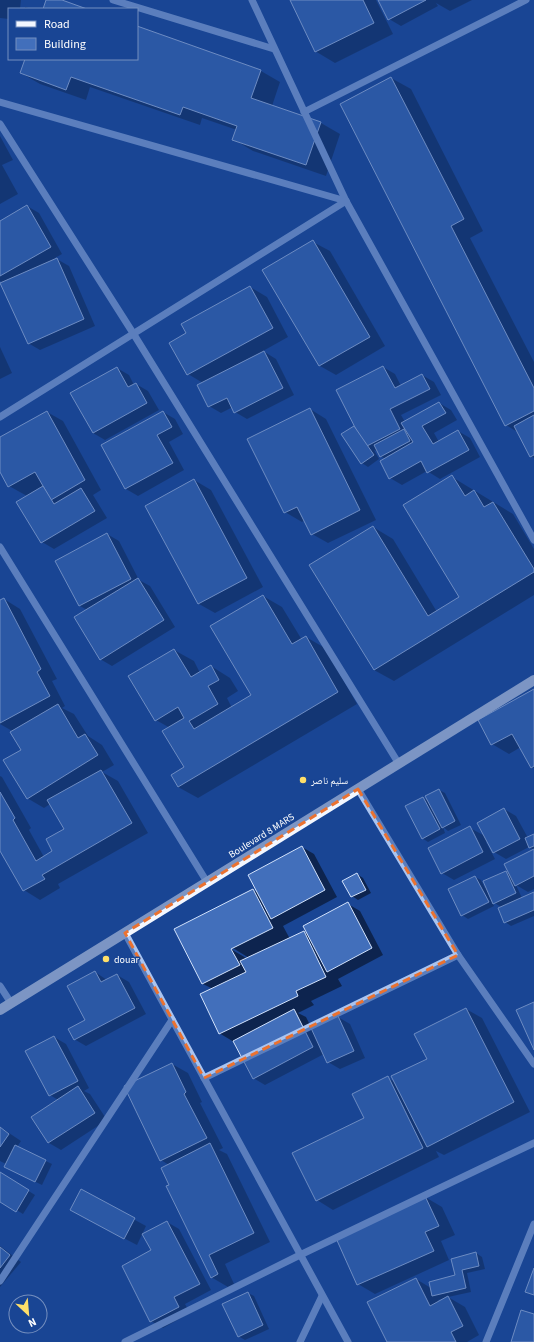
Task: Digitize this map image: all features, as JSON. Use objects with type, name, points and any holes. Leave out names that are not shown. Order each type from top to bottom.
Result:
[{"type":"main road","name":"Boulevard 8 MARS","points":[[0,1010],[534,680]]},
{"type":"street","points":[[113,0],[274,49]]},
{"type":"street","points":[[252,0],[346,202],[534,540]]},
{"type":"street","points":[[304,112],[526,0]]},
{"type":"street","points":[[0,102],[346,202]]},
{"type":"street","points":[[0,124],[133,334],[399,764]]},
{"type":"street","points":[[0,416],[346,202]]},
{"type":"street","points":[[0,547],[207,882]]},
{"type":"street","points":[[358,789],[458,955],[534,1064]]},
{"type":"street","points":[[125,933],[348,1342]]},
{"type":"street","points":[[204,1078],[458,955]]},
{"type":"street","points":[[0,986],[11,1003]]},
{"type":"street","points":[[0,1281],[172,1020]]},
{"type":"street","points":[[125,1342],[300,1255],[534,1143]]},
{"type":"street","points":[[486,1342],[534,1224]]},
{"type":"street","points":[[300,1342],[322,1296]]},
{"type":"highlighted area","points":[[358,789],[458,955],[204,1078],[125,933]]},
{"type":"building","points":[[46,0],[62,0],[84,8],[43,8]]},
{"type":"building","points":[[290,0],[363,0],[374,23],[315,52]]},
{"type":"building","points":[[378,0],[426,0],[388,20]]},
{"type":"building","points":[[138,26],[261,70],[251,98],[321,122],[306,165],[232,140],[237,126],[183,107],[180,115],[71,77],[66,90],[20,73],[25,60],[138,60]]},
{"type":"building","points":[[391,77],[464,219],[451,226],[534,388],[534,411],[505,426],[340,104]]},
{"type":"building","points":[[27,205],[51,247],[0,276],[0,221]]},
{"type":"building","points":[[313,240],[370,337],[319,366],[262,270]]},
{"type":"building","points":[[57,258],[84,319],[28,344],[0,283]]},
{"type":"building","points":[[250,286],[273,328],[187,375],[169,343],[186,333],[181,324]]},
{"type":"building","points":[[264,351],[283,388],[234,413],[227,398],[208,407],[197,385]]},
{"type":"building","points":[[383,366],[395,388],[422,374],[430,389],[390,409],[400,429],[365,447],[336,390]]},
{"type":"building","points":[[117,367],[128,387],[136,383],[147,403],[93,433],[70,393]]},
{"type":"building","points":[[439,402],[446,413],[422,426],[433,444],[458,430],[469,450],[427,473],[421,461],[389,479],[380,461],[413,442],[401,423]]},
{"type":"building","points":[[310,408],[360,510],[311,535],[297,507],[284,513],[247,439]]},
{"type":"building","points":[[47,411],[85,480],[51,500],[35,472],[8,487],[0,472],[0,437]]},
{"type":"building","points":[[163,411],[172,427],[157,435],[173,463],[125,489],[101,445]]},
{"type":"building","points":[[534,415],[534,455],[530,457],[514,426]]},
{"type":"building","points":[[354,426],[374,455],[361,464],[341,434]]},
{"type":"building","points":[[404,429],[410,441],[380,457],[374,445]]},
{"type":"building","points":[[452,475],[465,496],[474,490],[484,507],[493,502],[534,569],[534,572],[374,670],[309,565],[373,526],[428,616],[459,597],[403,505]]},
{"type":"building","points":[[194,479],[247,578],[198,604],[145,506]]},
{"type":"building","points":[[43,486],[54,504],[81,488],[95,511],[41,543],[16,502]]},
{"type":"building","points":[[107,533],[131,579],[79,606],[55,561]]},
{"type":"building","points":[[138,578],[164,620],[100,660],[74,617]]},
{"type":"building","points":[[263,595],[292,644],[306,636],[338,692],[178,787],[171,775],[184,767],[162,731],[184,718],[178,707],[155,721],[128,676],[174,649],[191,677],[211,665],[219,680],[208,686],[218,704],[189,721],[194,729],[251,695],[210,626]]},
{"type":"building","points":[[4,598],[41,669],[37,672],[50,696],[0,723],[0,600]]},
{"type":"building","points":[[534,689],[534,766],[531,768],[512,734],[491,745],[478,720]]},
{"type":"building","points":[[58,704],[78,738],[85,734],[98,755],[27,799],[3,760],[21,750],[10,732]]},
{"type":"building","points":[[101,770],[132,823],[42,875],[45,879],[23,891],[0,851],[0,792],[15,818],[13,820],[36,861],[52,851],[46,839],[64,829],[47,800]]},
{"type":"building","points":[[439,789],[455,821],[442,828],[425,796]]},
{"type":"building","points":[[423,797],[440,829],[422,839],[405,806]]},
{"type":"building","points":[[504,808],[520,839],[493,853],[477,823]]},
{"type":"building","points":[[470,826],[483,852],[441,874],[428,848]]},
{"type":"building","points":[[534,834],[534,846],[529,848],[525,838]]},
{"type":"building","points":[[302,846],[325,890],[271,919],[248,875]]},
{"type":"building","points":[[534,849],[534,876],[515,886],[504,864]]},
{"type":"building","points":[[506,871],[516,893],[493,904],[483,881]]},
{"type":"building","points":[[357,873],[366,890],[351,897],[342,881]]},
{"type":"building","points":[[475,876],[489,902],[461,916],[448,889]]},
{"type":"building","points":[[253,889],[273,928],[231,949],[240,965],[202,984],[174,929]]},
{"type":"building","points":[[534,892],[534,910],[504,923],[498,908]]},
{"type":"building","points":[[348,902],[372,948],[327,972],[303,926]]},
{"type":"building","points":[[304,931],[326,977],[296,991],[298,996],[219,1034],[200,994],[246,972],[240,961]]},
{"type":"building","points":[[95,971],[101,982],[117,974],[135,1008],[74,1040],[68,1029],[85,1020],[67,986]]},
{"type":"building","points":[[534,1002],[534,1050],[516,1010]]},
{"type":"building","points":[[466,1008],[514,1102],[427,1147],[391,1076],[427,1059],[414,1034]]},
{"type":"building","points":[[294,1009],[313,1047],[253,1079],[233,1041]]},
{"type":"building","points":[[338,1016],[354,1051],[327,1063],[311,1028]]},
{"type":"building","points":[[54,1036],[78,1081],[49,1096],[25,1051]]},
{"type":"building","points":[[172,1063],[186,1092],[184,1094],[207,1138],[160,1161],[124,1086]]},
{"type":"building","points":[[388,1076],[423,1148],[316,1201],[292,1153],[364,1118],[352,1094]]},
{"type":"building","points":[[78,1086],[95,1113],[48,1143],[31,1117]]},
{"type":"building","points":[[0,1127],[9,1134],[0,1147]]},
{"type":"building","points":[[210,1143],[254,1233],[209,1255],[218,1274],[211,1278],[166,1186],[169,1185],[161,1168]]},
{"type":"building","points":[[15,1145],[46,1160],[35,1182],[4,1167]]},
{"type":"building","points":[[0,1172],[29,1190],[16,1212],[0,1202]]},
{"type":"building","points":[[81,1189],[135,1218],[124,1239],[70,1210]]},
{"type":"building","points":[[425,1196],[439,1226],[425,1232],[434,1251],[357,1285],[335,1236]]},
{"type":"building","points":[[167,1221],[200,1284],[174,1297],[179,1307],[150,1322],[122,1266],[151,1250],[142,1234]]},
{"type":"building","points":[[0,1247],[10,1255],[0,1268]]},
{"type":"building","points":[[476,1252],[479,1266],[462,1270],[466,1288],[432,1296],[429,1282],[455,1275],[451,1259]]},
{"type":"building","points":[[534,1268],[534,1295],[525,1292]]},
{"type":"building","points":[[416,1278],[430,1306],[448,1296],[463,1326],[451,1332],[456,1342],[387,1342],[367,1302]]},
{"type":"building","points":[[248,1292],[263,1325],[238,1337],[222,1304]]},
{"type":"building","points":[[521,1310],[534,1314],[534,1342],[511,1342]]},
{"type":"place","name":"سليم ناصر","points":[[303,780]]},
{"type":"place","name":"douar","points":[[106,959]]}]
